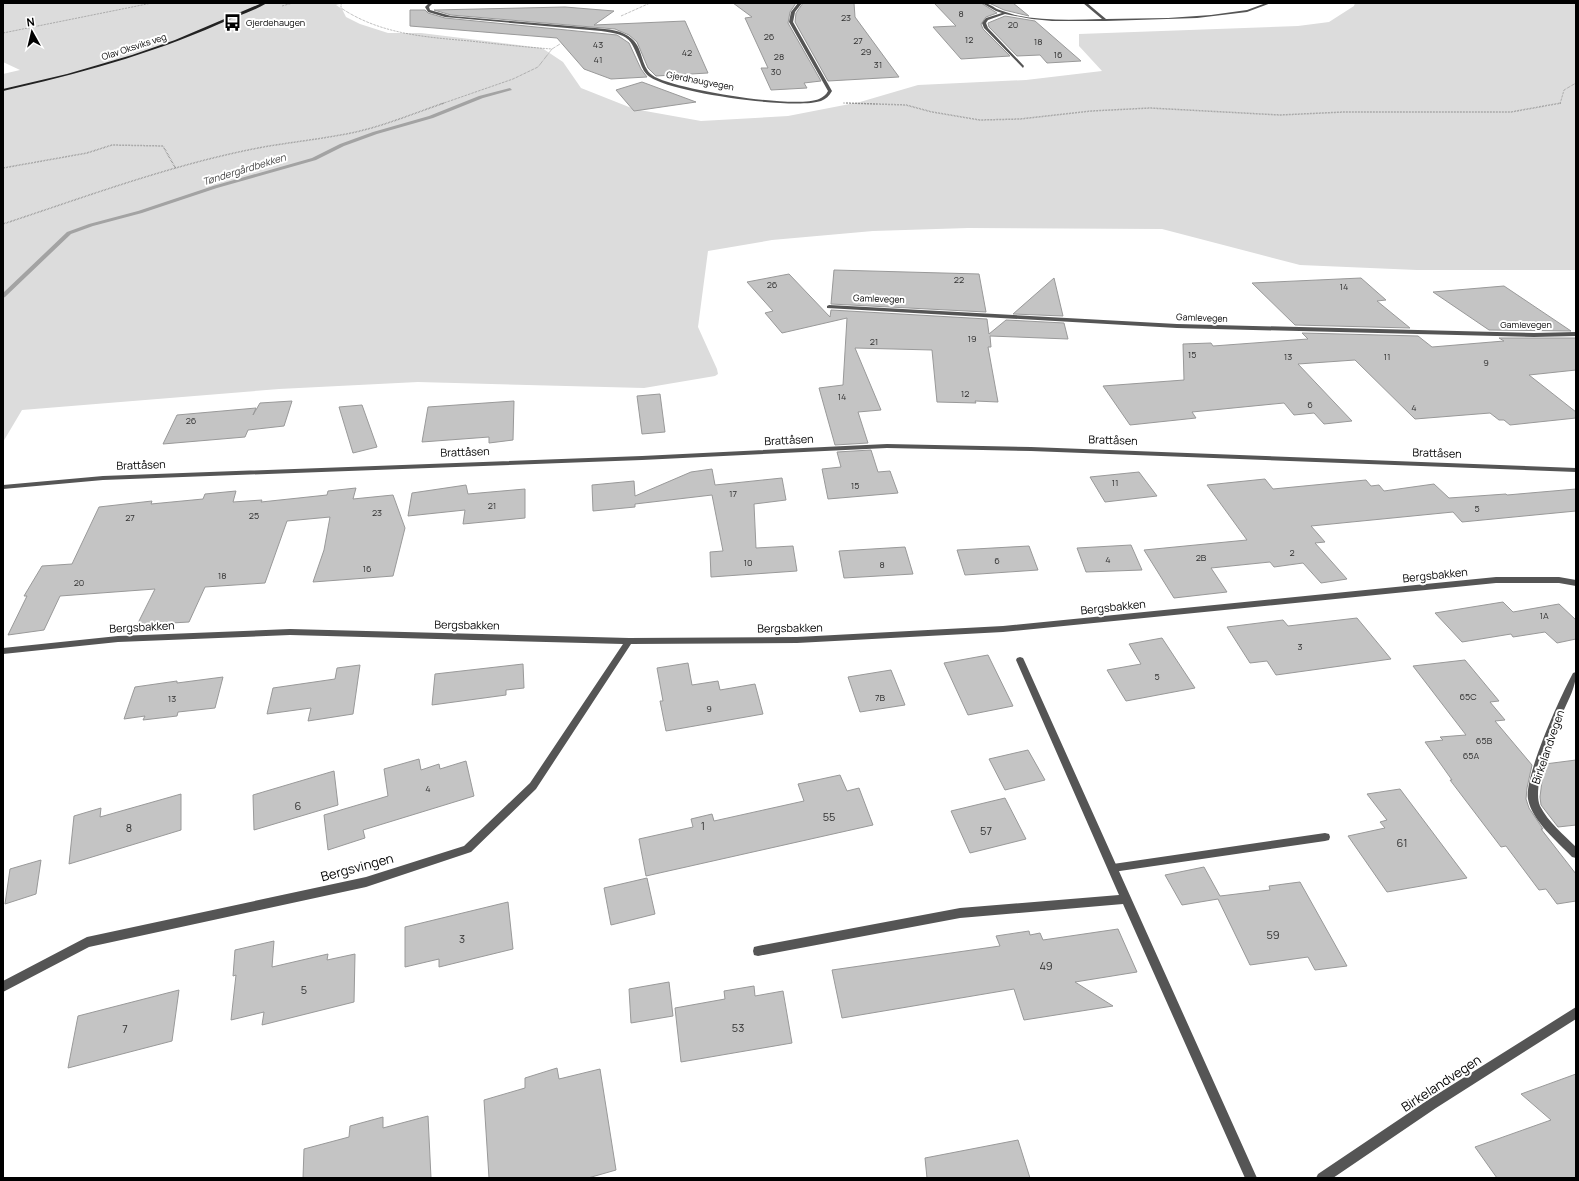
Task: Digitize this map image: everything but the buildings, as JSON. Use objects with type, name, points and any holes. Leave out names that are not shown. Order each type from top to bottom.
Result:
[{"type":"street","name":"Olav Oksviks veg","points":[[3,90],[77,73],[130,57],[175,42],[266,3]]},
{"type":"street","name":"Gjerdhaugvegen","points":[[431,3],[427,7],[429,11],[452,17],[617,33],[628,37],[635,43],[643,69],[646,73],[660,81],[678,87],[781,102],[808,102],[822,99],[830,91],[792,22],[793,12],[800,3]]},
{"type":"street","points":[[984,3],[995,10],[1005,13],[1050,19],[1106,20],[1210,16],[1246,11],[1269,3]]},
{"type":"street","points":[[1051,3],[1083,3],[1106,20]]},
{"type":"street","points":[[1005,13],[987,19],[984,23],[986,28],[1023,67]]},
{"type":"street","name":"Gamlevegen","points":[[829,306],[911,309],[1037,319],[1215,328],[1526,335],[1576,334]]},
{"type":"street","name":"Brattåsen","points":[[3,488],[103,478],[642,458],[887,446],[1039,449],[1576,470]]},
{"type":"street","name":"Bergsbakken","points":[[3,651],[118,639],[290,632],[629,641],[797,640],[1003,629],[1496,580],[1559,580],[1576,583]]},
{"type":"street","name":"Bergsvingen","points":[[3,987],[86,942],[366,882],[467,849],[533,786],[629,641]]},
{"type":"street","points":[[1020,660],[1251,1178]]},
{"type":"street","name":"Birkelandvegen","points":[[1576,675],[1552,729],[1535,779],[1532,797],[1540,814],[1576,854]]},
{"type":"street","points":[[1113,868],[1325,837]]},
{"type":"street","points":[[758,951],[960,913],[1127,899]]},
{"type":"street","name":"Birkelandvegen","points":[[1322,1178],[1432,1104],[1576,1013]]},
{"type":"path","points":[[3,33],[152,3]]},
{"type":"path","points":[[3,224],[176,168],[253,149],[346,134],[384,124],[513,79],[538,67],[552,49],[404,34],[375,25],[349,14],[341,8],[341,4],[343,3]]},
{"type":"path","points":[[808,102],[906,105],[932,112],[980,120],[1020,119],[1091,111],[1150,108],[1280,115],[1344,112],[1511,112],[1561,104],[1564,90],[1576,83]]},
{"type":"path","points":[[3,168],[87,153],[112,145],[163,146],[176,168]]},
{"type":"shaded area","points":[[3,3],[343,3],[336,5],[342,9],[346,17],[360,24],[388,33],[421,33],[542,48],[563,62],[581,88],[634,109],[701,121],[788,116],[860,102],[918,85],[1026,80],[1102,71],[1079,46],[1079,34],[1298,26],[1329,22],[1354,6],[1355,3],[1576,3],[1576,270],[1417,270],[1300,265],[1162,229],[968,228],[873,231],[772,240],[708,251],[698,327],[717,369],[718,374],[715,376],[644,388],[418,382],[279,389],[22,410],[3,442],[3,74],[20,70],[3,62]]},
{"type":"waterway","name":"Tøndergårdbekken","points":[[3,296],[69,233],[91,225],[140,212],[215,187],[314,159],[342,145],[375,133],[431,117],[481,97],[510,89]]},
{"type":"place","name":"Gjerdehaugen","points":[[233,23]]}]
